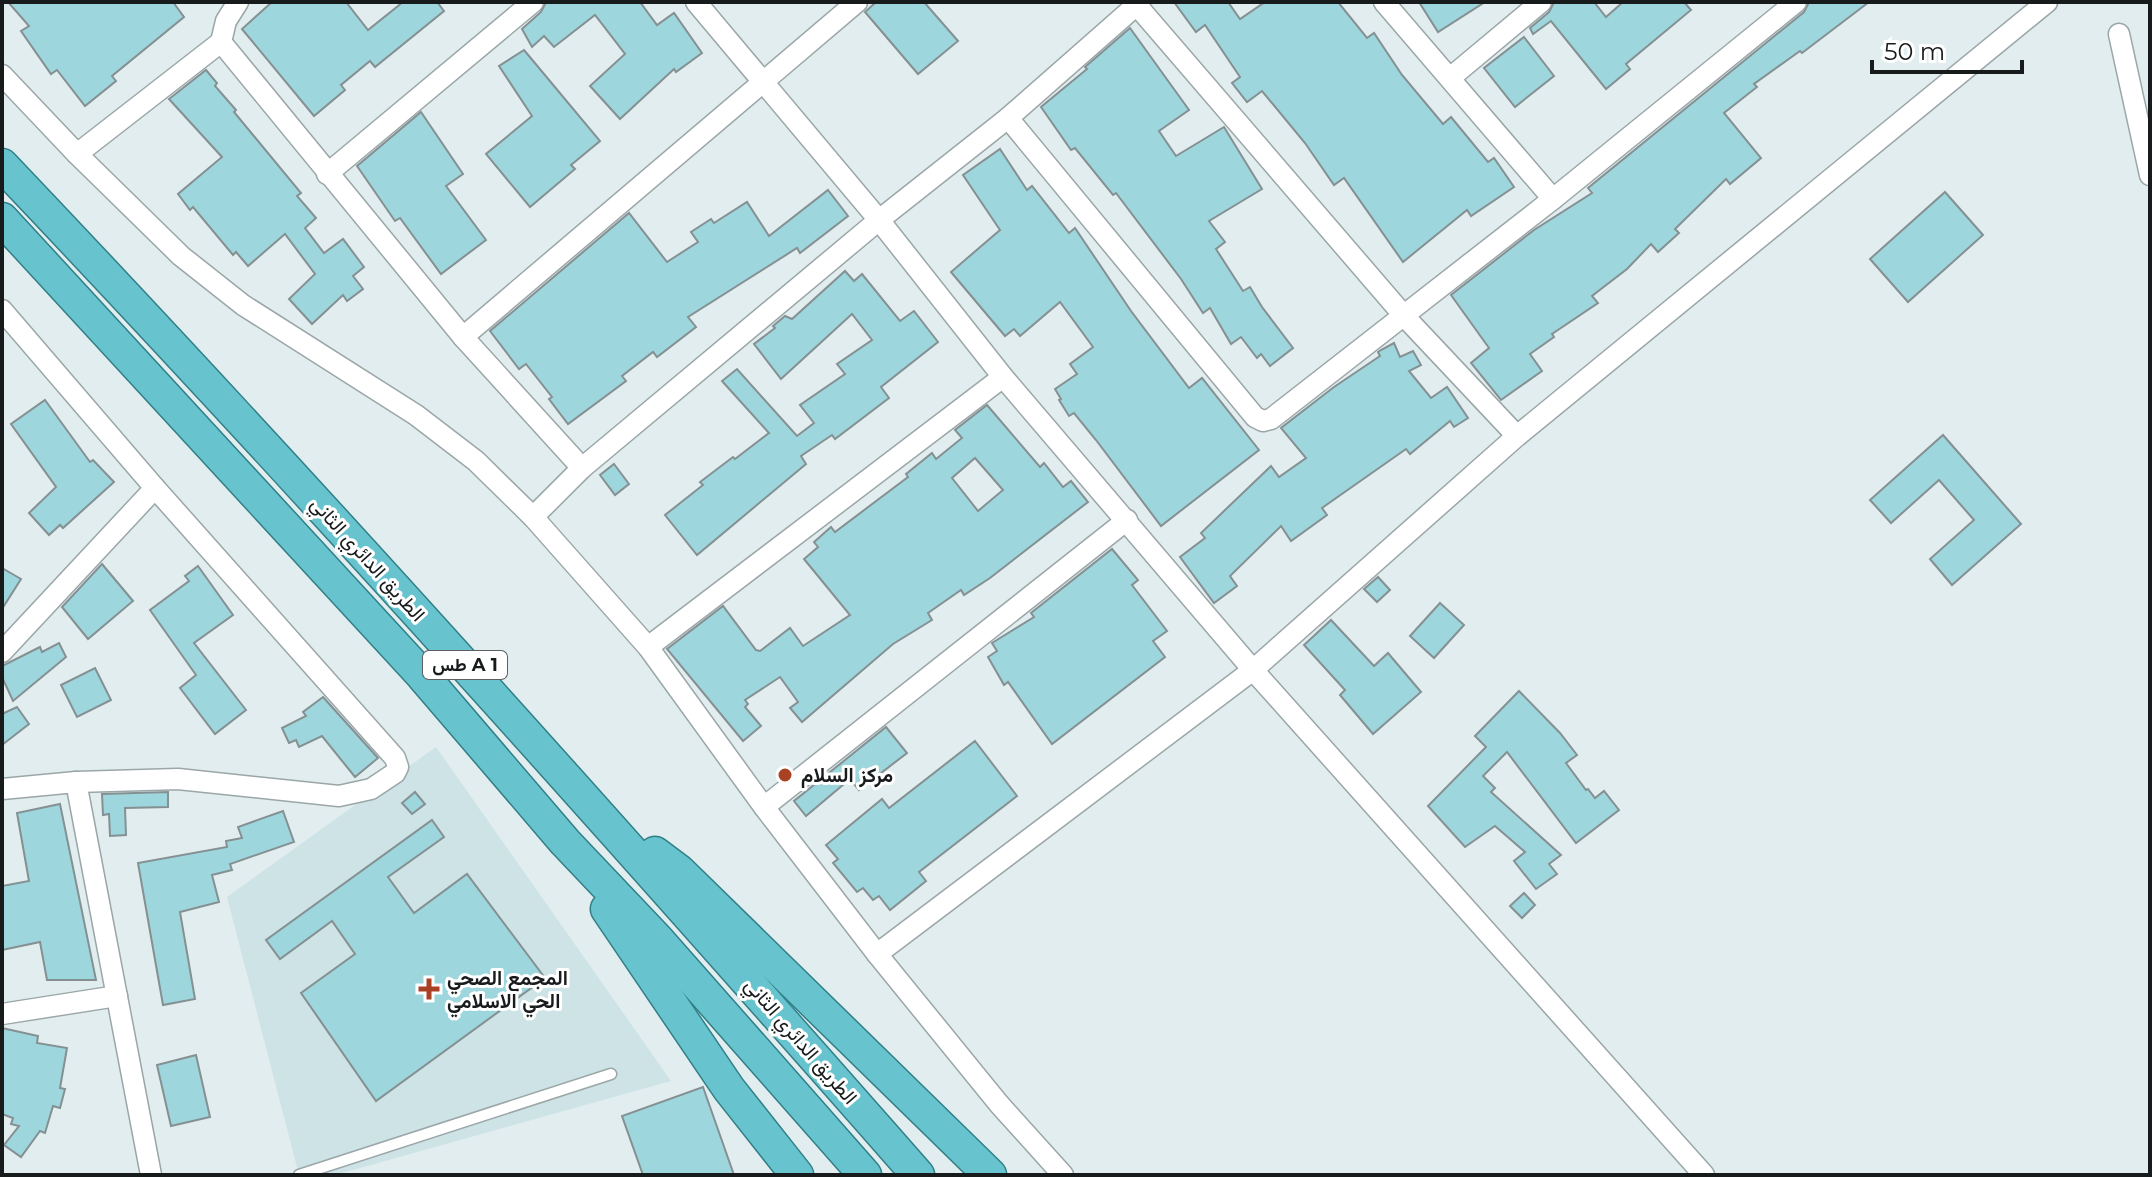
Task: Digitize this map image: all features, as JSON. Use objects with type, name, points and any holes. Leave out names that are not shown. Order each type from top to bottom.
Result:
[{"type":"highway","name":"الطريق الدائري الثاني","points":[[2,165],[162,333],[589,802],[918,1175]]},
{"type":"highway","name":"الطريق الدائري الثاني","points":[[2,219],[422,675],[565,842],[658,940],[865,1175]]},
{"type":"highway","points":[[589,802],[679,871],[990,1175]]},
{"type":"highway","points":[[565,842],[729,1089],[797,1175]]},
{"type":"street","points":[[327,174],[533,2]]},
{"type":"street","points":[[696,2],[879,220],[1003,377],[1253,670],[1704,1175]]},
{"type":"street","points":[[463,337],[857,2]]},
{"type":"street","points":[[1384,2],[1553,199]]},
{"type":"street","points":[[1450,78],[1541,2]]},
{"type":"street","points":[[1008,118],[1255,417],[1263,421],[1271,419],[1405,317],[1796,2]]},
{"type":"street","points":[[877,954],[1253,670],[1517,436],[2047,2]]},
{"type":"street","points":[[533,517],[582,468],[879,220],[1008,118],[1137,3],[1405,317],[1517,436]]},
{"type":"street","points":[[77,154],[221,42],[230,5]]},
{"type":"street","points":[[2119,34],[2150,175]]},
{"type":"street","points":[[221,42],[463,337],[582,468]]},
{"type":"street","points":[[2,75],[181,256],[243,305],[416,415],[476,461],[533,517],[648,647],[764,807],[877,954],[999,1104],[1063,1175]]},
{"type":"street","points":[[2,310],[395,758],[397,771],[371,789],[339,796],[201,780],[76,782],[2,789]]},
{"type":"street","points":[[648,647],[1003,377]]},
{"type":"street","points":[[2,652],[155,488]]},
{"type":"street","points":[[764,807],[1127,520]]},
{"type":"street","points":[[76,782],[151,1175]]},
{"type":"street","points":[[2,1014],[117,996]]},
{"type":"lane","points":[[299,1175],[611,1074]]},
{"type":"shaded area","name":"المجمع الصحي الحي الاسلامي","points":[[436,747],[671,1081],[335,1175],[299,1175],[227,897]]},
{"type":"building","points":[[8,2],[173,2],[184,17],[112,76],[116,81],[85,106],[57,70],[51,74],[21,31],[29,26]]},
{"type":"building","points":[[272,2],[346,2],[368,30],[403,2],[437,2],[444,11],[375,67],[370,61],[341,85],[345,90],[314,116],[242,29]]},
{"type":"building","points":[[546,2],[640,2],[657,25],[674,13],[702,53],[676,72],[674,69],[620,119],[590,86],[625,54],[595,15],[554,47],[544,36],[532,47],[522,29],[541,12]]},
{"type":"building","points":[[876,2],[924,2],[958,41],[918,74],[865,12]]},
{"type":"building","points":[[1174,2],[1228,2],[1240,19],[1265,2],[1338,2],[1367,38],[1374,33],[1402,75],[1443,124],[1451,117],[1488,162],[1494,158],[1514,187],[1471,216],[1467,210],[1403,262],[1344,178],[1334,185],[1305,143],[1262,91],[1247,102],[1232,83],[1240,77],[1205,25],[1196,32]]},
{"type":"building","points":[[1419,2],[1485,2],[1438,32]]},
{"type":"building","points":[[1554,2],[1594,2],[1606,17],[1623,2],[1684,2],[1691,10],[1626,64],[1630,69],[1606,89],[1551,21],[1533,34],[1530,28],[1549,12]]},
{"type":"building","points":[[1809,2],[1869,2],[1802,53],[1800,51],[1754,84],[1757,87],[1724,113],[1761,158],[1730,184],[1726,179],[1675,229],[1679,233],[1658,252],[1651,244],[1627,269],[1592,296],[1598,303],[1552,334],[1554,337],[1530,354],[1542,371],[1501,400],[1471,363],[1489,348],[1451,295],[1534,230],[1592,193],[1588,188],[1804,12]]},
{"type":"building","points":[[1130,28],[1189,110],[1159,131],[1176,156],[1224,127],[1262,189],[1209,221],[1225,242],[1216,249],[1243,291],[1250,287],[1293,348],[1270,366],[1261,354],[1257,358],[1241,337],[1231,344],[1210,308],[1203,313],[1116,193],[1113,195],[1075,148],[1071,150],[1041,107]]},
{"type":"building","points":[[1524,37],[1554,76],[1515,107],[1484,68]]},
{"type":"building","points":[[524,50],[600,141],[571,165],[575,169],[530,207],[486,154],[532,116],[499,66]]},
{"type":"building","points":[[206,70],[236,110],[234,112],[301,193],[297,196],[316,218],[305,228],[324,253],[343,239],[364,267],[353,276],[363,289],[347,301],[343,295],[312,324],[289,299],[315,274],[285,234],[248,266],[236,252],[233,255],[193,207],[190,210],[178,194],[222,157],[169,99]]},
{"type":"building","points":[[421,112],[463,174],[446,186],[486,240],[441,274],[400,218],[395,221],[357,166]]},
{"type":"building","points":[[1000,149],[1027,190],[1032,186],[1069,233],[1075,228],[1131,311],[1189,388],[1202,378],[1259,450],[1161,526],[1096,440],[1074,413],[1069,416],[1059,400],[1055,389],[1077,374],[1070,364],[1093,347],[1060,302],[1020,336],[1014,329],[1005,336],[951,272],[1000,230],[963,175]]},
{"type":"building","points":[[828,190],[848,216],[800,253],[797,248],[688,317],[696,327],[657,357],[653,352],[622,376],[626,381],[568,424],[526,364],[519,369],[490,331],[629,213],[667,262],[698,242],[691,232],[711,219],[714,223],[747,202],[769,236]]},
{"type":"building","points":[[1945,192],[1983,235],[1908,302],[1870,259]]},
{"type":"building","points":[[845,271],[854,281],[862,274],[900,321],[914,311],[938,342],[881,387],[889,398],[835,439],[832,435],[801,456],[806,464],[697,555],[665,515],[703,485],[700,482],[769,433],[722,381],[737,369],[797,436],[814,423],[800,405],[845,374],[837,364],[872,340],[852,314],[781,379],[754,344],[785,316],[792,319]]},
{"type":"building","points":[[1394,343],[1400,357],[1413,351],[1421,365],[1409,371],[1431,398],[1447,387],[1468,418],[1454,427],[1450,421],[1410,454],[1406,449],[1322,508],[1327,515],[1291,541],[1281,526],[1230,576],[1237,586],[1214,603],[1180,557],[1205,538],[1201,533],[1271,466],[1279,477],[1306,458],[1281,428],[1380,356],[1378,352]]},
{"type":"building","points":[[45,400],[90,462],[93,460],[114,482],[63,528],[60,525],[49,535],[29,513],[56,487],[11,424]]},
{"type":"building","points":[[987,405],[1040,467],[1044,463],[1063,487],[1071,481],[1088,502],[990,578],[964,595],[961,590],[928,613],[932,620],[893,644],[802,722],[790,708],[798,702],[780,677],[745,700],[748,704],[745,707],[761,726],[743,741],[667,649],[723,606],[756,650],[760,651],[790,628],[803,646],[850,615],[804,559],[818,547],[814,542],[831,527],[835,532],[908,477],[906,474],[932,453],[936,459],[962,438],[955,430]],"holes":[[[975,458],[1003,490],[978,511],[952,478]]]},
{"type":"building","points":[[1943,435],[2021,524],[1952,585],[1930,559],[1974,520],[1939,480],[1891,523],[1870,500]]},
{"type":"building","points":[[614,464],[629,484],[615,495],[600,475]]},
{"type":"building","points":[[1112,549],[1138,580],[1132,585],[1167,631],[1153,641],[1165,657],[1052,744],[1008,682],[1004,685],[988,657],[997,651],[992,643],[1034,617],[1031,613]]},
{"type":"building","points":[[102,564],[133,601],[88,639],[62,607]]},
{"type":"building","points":[[198,566],[233,615],[194,643],[246,710],[215,734],[180,688],[196,675],[150,610],[189,581],[185,576]]},
{"type":"building","points":[[2,568],[21,579],[2,609]]},
{"type":"building","points":[[1378,577],[1390,590],[1377,602],[1364,589]]},
{"type":"building","points":[[1440,603],[1464,625],[1434,658],[1410,636]]},
{"type":"building","points":[[1331,620],[1374,666],[1388,653],[1421,692],[1373,734],[1340,695],[1345,690],[1304,645]]},
{"type":"building","points":[[59,643],[66,657],[13,701],[2,677],[2,666],[40,647],[42,652]]},
{"type":"building","points":[[95,668],[111,700],[77,717],[61,685]]},
{"type":"building","points":[[1519,691],[1577,755],[1566,763],[1586,790],[1595,798],[1604,791],[1619,810],[1576,843],[1507,752],[1483,776],[1495,788],[1491,792],[1561,855],[1549,864],[1557,874],[1536,889],[1514,861],[1525,852],[1495,826],[1465,847],[1428,806],[1486,747],[1475,736]]},
{"type":"building","points":[[323,697],[378,758],[355,777],[322,736],[299,747],[296,740],[289,743],[282,728],[306,716],[303,712]]},
{"type":"building","points":[[17,707],[29,724],[2,745],[2,714]]},
{"type":"building","points":[[886,727],[907,753],[859,790],[850,779],[806,816],[794,801]]},
{"type":"building","points":[[975,741],[1017,796],[919,872],[926,881],[890,910],[879,896],[873,900],[863,888],[857,892],[833,863],[838,859],[826,845],[882,799],[889,808]]},
{"type":"building","points":[[168,792],[168,807],[125,808],[126,835],[110,836],[109,814],[103,815],[102,794]]},
{"type":"building","points":[[415,792],[425,804],[412,814],[402,803]]},
{"type":"building","points":[[60,804],[96,980],[47,980],[40,942],[2,950],[2,886],[29,881],[17,813]]},
{"type":"building","points":[[283,811],[294,842],[230,864],[232,870],[212,875],[219,902],[180,912],[195,999],[163,1005],[138,863],[227,847],[226,841],[242,838],[238,827]]},
{"type":"building","points":[[432,820],[444,837],[388,877],[414,913],[467,874],[545,978],[376,1101],[301,993],[355,954],[332,921],[280,959],[266,940]]},
{"type":"building","points":[[1524,893],[1535,905],[1522,918],[1510,906]]},
{"type":"building","points":[[2,1028],[38,1036],[37,1043],[67,1048],[60,1088],[65,1089],[60,1108],[53,1106],[45,1133],[40,1131],[21,1157],[4,1145],[19,1126],[11,1124],[13,1118],[2,1114]]},
{"type":"building","points":[[196,1055],[210,1117],[171,1126],[157,1065]]},
{"type":"building","points":[[703,1087],[734,1175],[643,1175],[622,1116]]},
{"type":"place","name":"مركز السلام","points":[[785,775]]},
{"type":"place","name":"المجمع الصحي الحي الاسلامي","points":[[429,989]]}]
